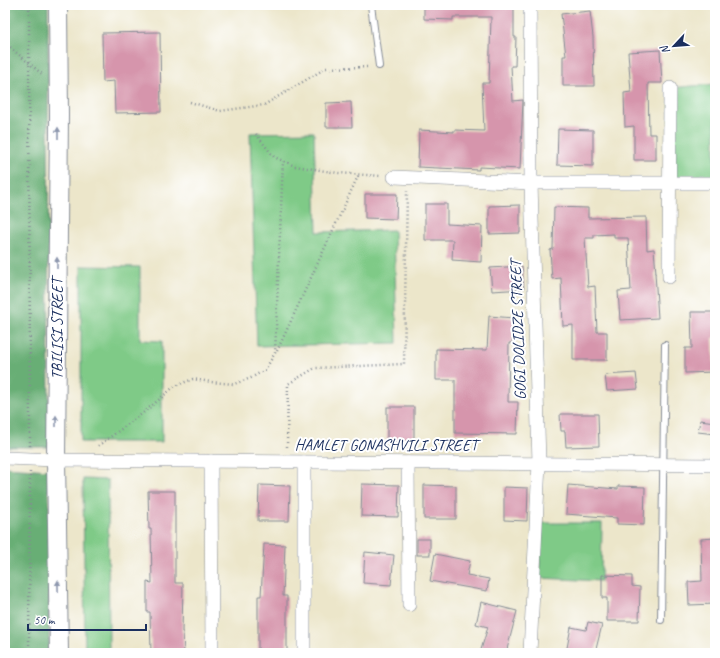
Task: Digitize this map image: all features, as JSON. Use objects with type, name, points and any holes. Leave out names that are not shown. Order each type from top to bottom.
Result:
[{"type":"main road","name":"TBILISI STREET","points":[[58,5],[56,460],[59,653]]},
{"type":"street","name":"GOGI DOLIDZE STREET","points":[[530,5],[531,183],[539,463],[530,653]]},
{"type":"street","points":[[669,277],[670,88]]},
{"type":"street","points":[[394,177],[531,183],[715,183]]},
{"type":"street","name":"HAMLET GONASHVILI STREET","points":[[5,458],[78,461],[715,464]]},
{"type":"street","points":[[211,461],[212,653]]},
{"type":"street","points":[[304,462],[304,653]]},
{"type":"street","points":[[408,463],[409,605]]},
{"type":"lane","points":[[372,5],[379,66]]},
{"type":"lane","points":[[661,620],[665,345]]},
{"type":"path","points":[[29,5],[29,653]]},
{"type":"path","points":[[5,41],[12,49],[58,88]]},
{"type":"path","points":[[190,102],[220,110],[264,105],[326,68],[379,66]]},
{"type":"path","points":[[256,134],[274,157],[295,166],[338,173],[394,177]]},
{"type":"path","points":[[276,353],[283,161]]},
{"type":"path","points":[[78,461],[143,413],[175,386],[193,379],[234,384],[251,378],[265,370],[276,353],[359,174]]},
{"type":"path","points":[[287,462],[288,384],[315,368],[404,364],[407,177]]},
{"type":"green space","points":[[5,5],[48,5],[49,447],[5,447]]},
{"type":"green space","points":[[715,84],[715,183],[670,183],[670,88]]},
{"type":"green space","points":[[314,132],[317,232],[394,230],[397,343],[257,346],[250,133]]},
{"type":"green space","points":[[81,266],[140,267],[140,340],[162,341],[162,442],[81,442]]},
{"type":"green space","points":[[5,467],[49,470],[49,653],[5,653]]},
{"type":"green space","points":[[83,479],[108,480],[109,653],[85,653]]},
{"type":"green space","points":[[542,523],[602,523],[601,581],[539,578]]},
{"type":"building","points":[[424,5],[514,5],[514,37],[516,37],[515,66],[511,66],[513,101],[523,100],[520,169],[479,167],[479,170],[418,167],[419,130],[454,132],[454,130],[484,131],[482,83],[489,83],[491,17],[453,17],[453,20],[424,19]]},
{"type":"building","points":[[590,11],[593,37],[594,86],[563,86],[563,56],[566,56],[561,14]]},
{"type":"building","points":[[160,32],[161,112],[115,113],[114,81],[103,82],[102,33]]},
{"type":"building","points":[[660,50],[662,83],[648,83],[649,134],[656,134],[656,160],[634,160],[634,126],[625,127],[624,93],[631,92],[628,52]]},
{"type":"building","points":[[351,102],[352,127],[326,127],[326,103]]},
{"type":"building","points":[[558,129],[593,130],[593,166],[557,165]]},
{"type":"building","points":[[365,194],[397,194],[396,219],[365,218]]},
{"type":"building","points":[[425,204],[447,204],[447,224],[482,226],[481,262],[452,260],[453,240],[425,240]]},
{"type":"building","points":[[520,205],[520,233],[489,234],[489,206]]},
{"type":"building","points":[[554,207],[588,208],[588,218],[646,217],[647,250],[654,249],[658,318],[620,320],[618,291],[631,290],[628,238],[614,238],[614,234],[594,235],[594,238],[585,238],[588,287],[595,286],[597,332],[607,332],[607,360],[573,360],[573,325],[563,326],[561,278],[552,279],[550,250],[553,249]]},
{"type":"building","points":[[522,266],[524,289],[492,291],[490,268]]},
{"type":"building","points":[[691,312],[715,312],[715,338],[713,338],[714,372],[685,373],[685,348],[692,348]]},
{"type":"building","points":[[489,316],[514,318],[512,343],[509,343],[508,402],[518,402],[517,434],[455,433],[455,380],[436,380],[436,349],[487,350]]},
{"type":"building","points":[[636,373],[638,389],[607,391],[605,375]]},
{"type":"building","points":[[387,407],[414,407],[414,441],[387,441]]},
{"type":"building","points":[[560,414],[598,414],[599,446],[566,447],[565,431],[561,431]]},
{"type":"building","points":[[700,420],[715,422],[715,434],[698,432]]},
{"type":"building","points":[[362,484],[399,485],[398,517],[361,516]]},
{"type":"building","points":[[259,485],[290,486],[289,521],[258,521]]},
{"type":"building","points":[[424,485],[456,486],[456,519],[424,519]]},
{"type":"building","points":[[568,485],[618,489],[618,486],[645,487],[644,525],[617,524],[617,518],[566,514]]},
{"type":"building","points":[[504,487],[528,488],[527,521],[504,520]]},
{"type":"building","points":[[148,491],[175,491],[175,583],[183,583],[182,632],[184,653],[151,653],[150,612],[147,612],[147,582],[152,583],[151,529],[149,529]]},
{"type":"building","points":[[715,538],[715,604],[689,605],[688,582],[702,581],[701,539]]},
{"type":"building","points":[[417,539],[430,539],[430,555],[417,555]]},
{"type":"building","points":[[264,544],[285,545],[283,596],[287,596],[287,653],[258,653],[258,596],[261,596]]},
{"type":"building","points":[[365,552],[394,555],[391,585],[363,583]]},
{"type":"building","points":[[435,554],[470,561],[467,575],[489,579],[487,591],[430,581]]},
{"type":"building","points":[[602,575],[632,576],[632,586],[640,587],[639,621],[607,621],[607,598],[602,598]]},
{"type":"building","points":[[481,602],[517,611],[506,653],[480,653],[488,627],[476,624]]},
{"type":"building","points":[[588,622],[602,625],[595,653],[566,653],[571,627],[586,630]]}]
